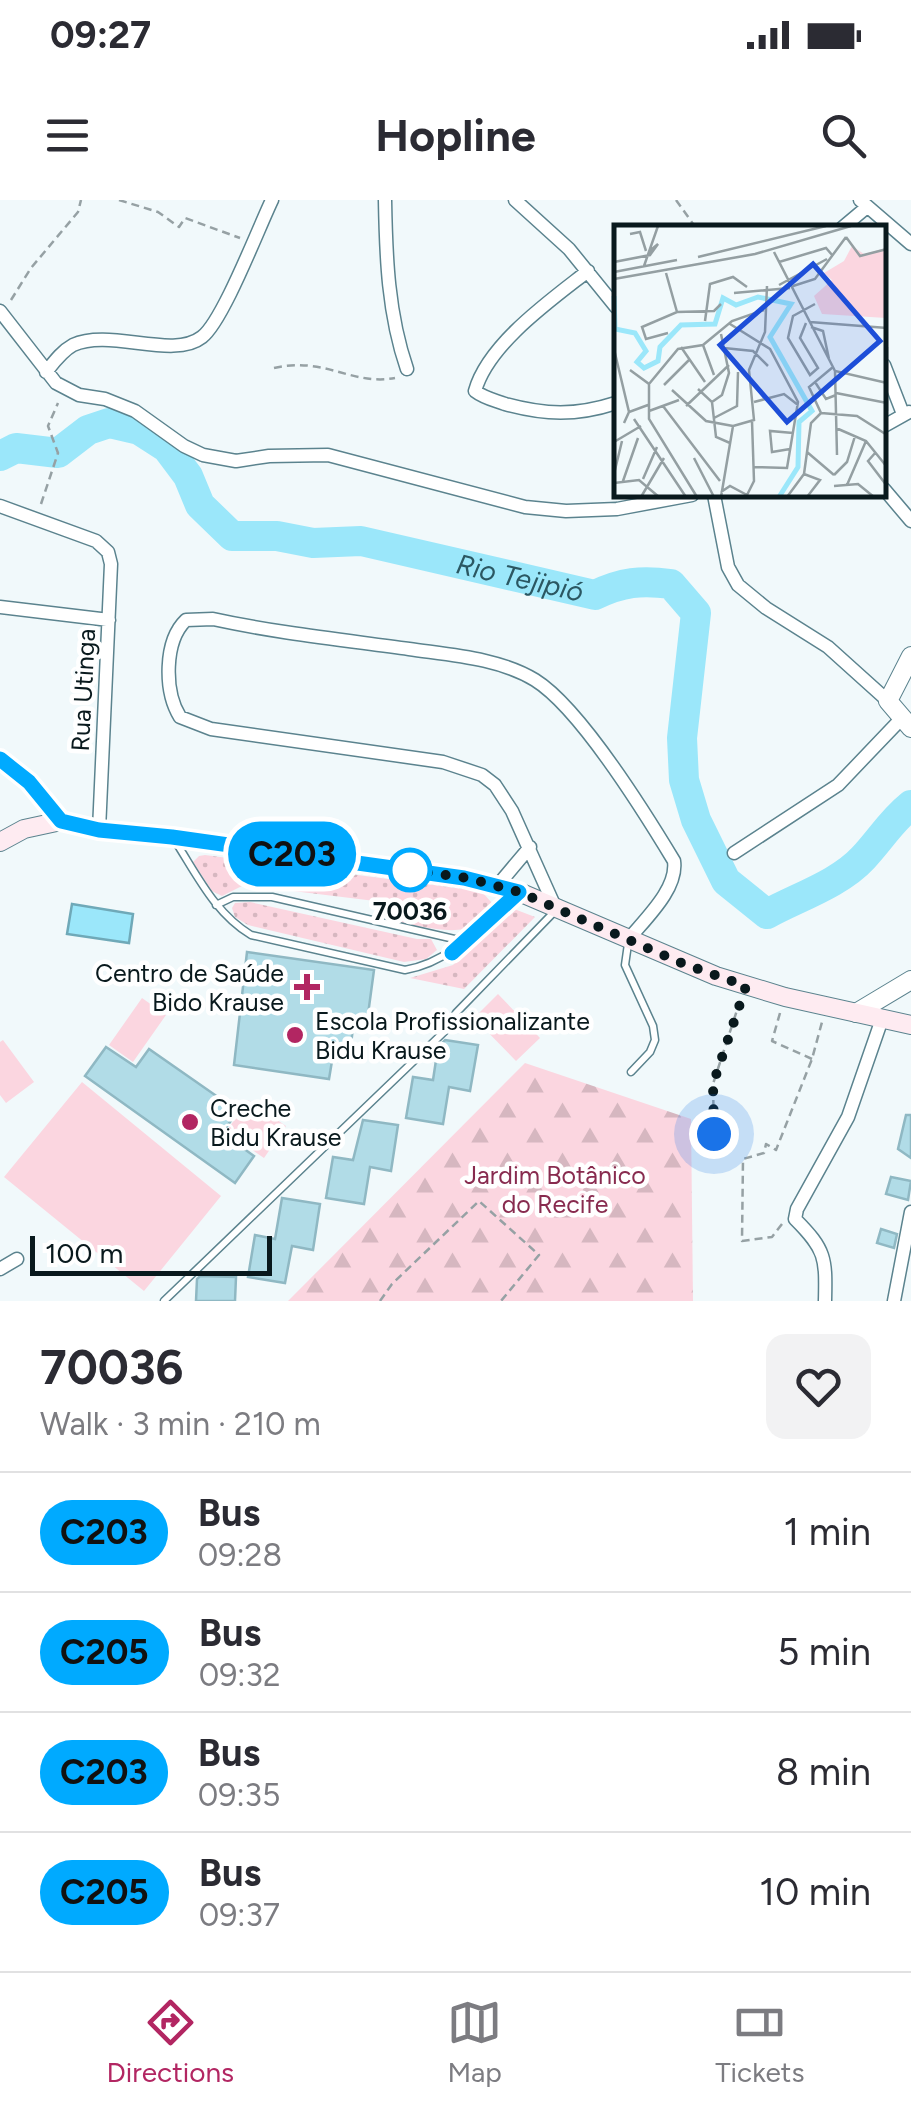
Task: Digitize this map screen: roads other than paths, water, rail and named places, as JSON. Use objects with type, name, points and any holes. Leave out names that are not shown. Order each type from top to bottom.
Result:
[{"type":"main road","points":[[0,842],[24,828],[61,821],[99,830],[172,837],[498,885],[746,986],[911,1025]]},
{"type":"street","points":[[46,372],[64,351],[88,341],[178,344],[202,337],[224,304],[272,200]]},
{"type":"street","points":[[385,200],[390,292],[397,338],[407,369]]},
{"type":"street","points":[[516,200],[614,301]]},
{"type":"street","points":[[845,225],[864,204],[911,244]]},
{"type":"street","points":[[588,270],[530,317],[497,355],[475,391],[533,412],[563,415],[614,403]]},
{"type":"street","points":[[1,312],[46,372],[66,390],[121,404],[204,455],[236,461],[328,455],[525,507],[566,511],[616,509],[676,498]]},
{"type":"street","points":[[886,370],[907,413]]},
{"type":"street","points":[[886,491],[911,522]]},
{"type":"street","points":[[715,498],[728,567],[738,586],[828,646],[907,723],[838,786],[734,852]]},
{"type":"street","name":"Rua Utinga","points":[[0,506],[96,541],[108,552],[109,620],[99,830]]},
{"type":"street","points":[[0,607],[109,620]]},
{"type":"street","points":[[556,908],[504,797],[469,768],[211,728],[180,716],[173,702],[171,644],[176,628],[198,617],[447,655],[513,670],[558,698],[581,725],[674,861],[676,873],[671,884],[628,940]]},
{"type":"street","points":[[888,701],[911,656]]},
{"type":"street","points":[[0,758],[29,782],[61,821]]},
{"type":"street","points":[[498,885],[530,846]]},
{"type":"street","points":[[856,1013],[911,980]]},
{"type":"street","points":[[825,1301],[824,1255],[815,1239],[795,1219],[802,1196],[848,1117],[882,1019]]},
{"type":"street","points":[[894,1301],[911,1212]]},
{"type":"street","points":[[0,1269],[17,1259]]},
{"type":"lane","points":[[172,837],[216,905],[251,935],[404,970],[440,960],[519,892]]},
{"type":"lane","points":[[216,905],[234,897],[272,898],[465,941]]},
{"type":"lane","points":[[164,1301],[446,1030],[456,1014],[556,908]]},
{"type":"lane","points":[[628,940],[625,965],[653,1026],[655,1040],[650,1052],[631,1072]]},
{"type":"water","points":[[72,904],[133,914],[129,943],[67,934]]},
{"type":"waterway","name":"Rio Tejipió","points":[[0,456],[16,448],[58,453],[88,430],[109,423],[139,430],[167,448],[188,476],[200,505],[232,536],[277,536],[313,543],[361,541],[595,595],[632,583],[671,584],[696,613],[682,738],[684,780],[696,820],[726,881],[767,914],[830,883],[853,867],[911,805]]},
{"type":"place","name":"70036","points":[[410,870]]},
{"type":"place","name":"Centro de Saúde Bido Krause","points":[[307,987]]},
{"type":"place","name":"Escola Profissionalizante Bidu Krause","points":[[295,1035]]},
{"type":"place","name":"Creche Bidu Krause","points":[[190,1122]]},
{"type":"park label","name":"Jardim Botânico do Recife","points":[[555,1190]]}]
